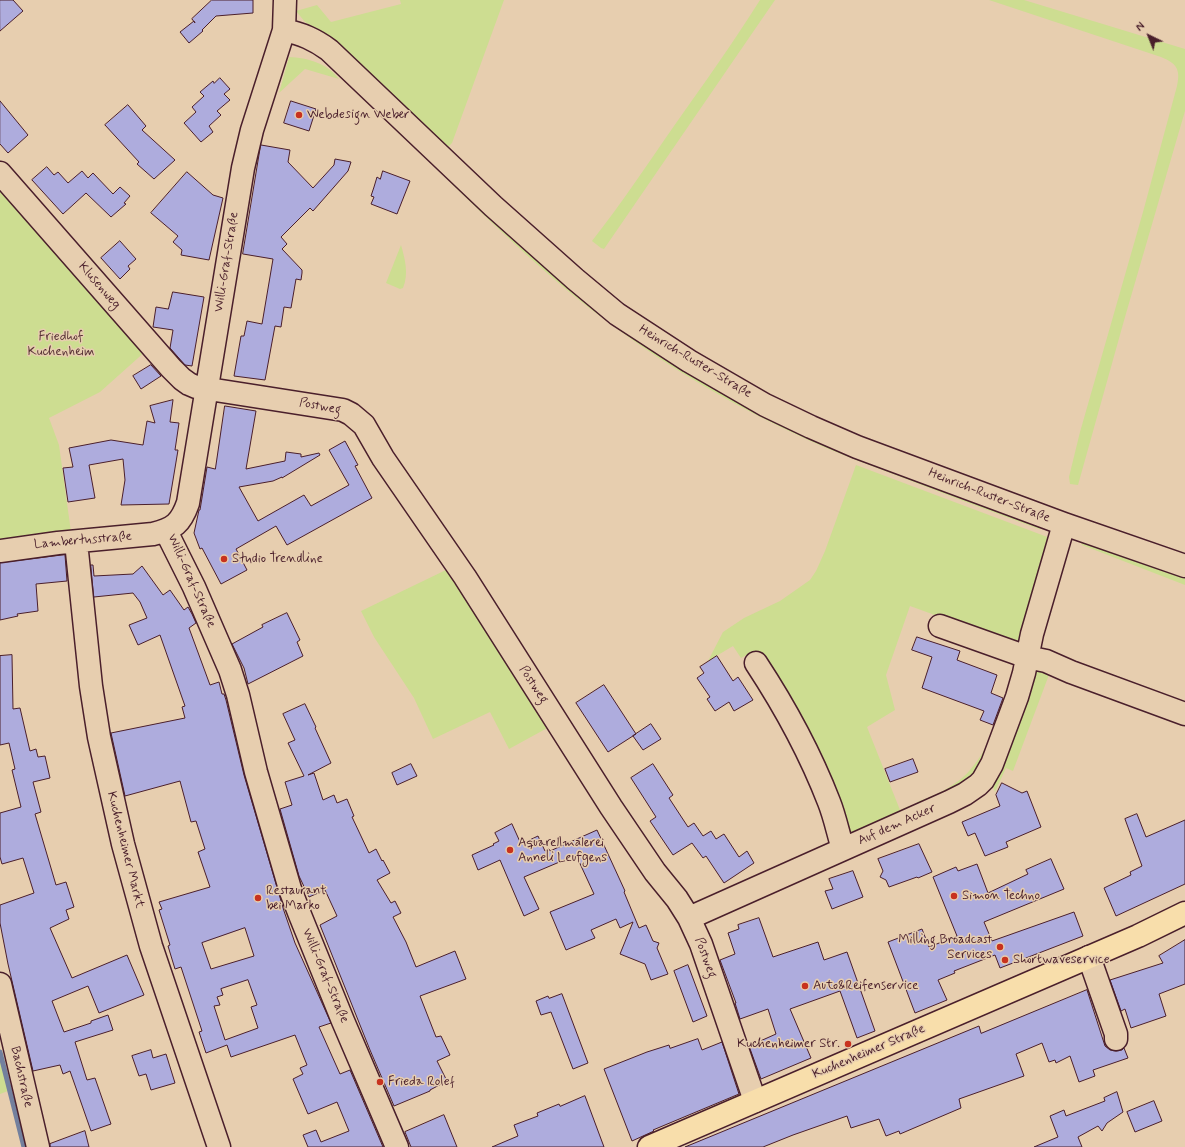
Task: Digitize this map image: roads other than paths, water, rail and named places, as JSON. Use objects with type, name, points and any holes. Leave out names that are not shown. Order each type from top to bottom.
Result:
[{"type":"main road","name":"Kuchenheimer Straße","points":[[649,1147],[1138,936],[1185,913]]},
{"type":"street","name":"Willi-Graf-Straße","points":[[285,0],[284,30],[252,130],[243,168],[188,503],[181,519],[172,528],[166,531],[194,587],[230,670],[238,695],[256,772],[290,889],[397,1147]]},
{"type":"street","name":"Heinrich-Ruster-Straße","points":[[284,30],[313,39],[329,50],[493,206],[575,279],[617,314],[689,362],[765,404],[811,427],[857,447],[1064,524],[1185,566]]},
{"type":"street","name":"Klusenweg","points":[[0,173],[182,379],[189,384],[206,388]]},
{"type":"street","name":"Postweg","points":[[206,388],[343,410],[351,414],[364,425],[383,458],[465,577],[611,807],[655,872],[677,899],[689,918],[701,944],[755,1101]]},
{"type":"street","name":"Auf dem Acker","points":[[689,918],[960,797],[983,780],[992,764],[1017,697],[1032,634],[1064,524]]},
{"type":"street","name":"Lambertusstraße","points":[[0,551],[58,543],[138,536],[166,531]]},
{"type":"street","name":"Kuchenheimer Markt","points":[[76,542],[91,686],[99,737],[120,829],[151,946],[219,1147]]},
{"type":"street","points":[[940,626],[1027,657],[1046,661],[1071,672],[1185,714]]},
{"type":"street","points":[[756,663],[802,740],[828,801],[843,849]]},
{"type":"street","points":[[1089,957],[1116,1034],[1116,1039]]},
{"type":"street","name":"Bachstraße","points":[[0,984],[38,1147]]},
{"type":"waterway","points":[[0,1052],[24,1147]]},
{"type":"place","name":"Webdesign Weber","points":[[299,115]]},
{"type":"place","name":"Studio Trendline","points":[[224,559]]},
{"type":"place","name":"Aquarellmalerei Anneli Leufgens","points":[[510,850]]},
{"type":"place","name":"Simon Techno","points":[[954,896]]},
{"type":"place","name":"Restaurant bei Marko","points":[[258,898]]},
{"type":"place","name":"Milling Broadcast Services","points":[[1000,947]]},
{"type":"place","name":"Shortwaveservice","points":[[1005,960]]},
{"type":"place","name":"Auto&Reifenservice","points":[[805,986]]},
{"type":"place","name":"Kuchenheimer Str.","points":[[848,1044]]},
{"type":"place","name":"Frieda Rolef","points":[[380,1082]]},
{"type":"park label","name":"Friedhof Kuchenheim","points":[[61,344]]}]
